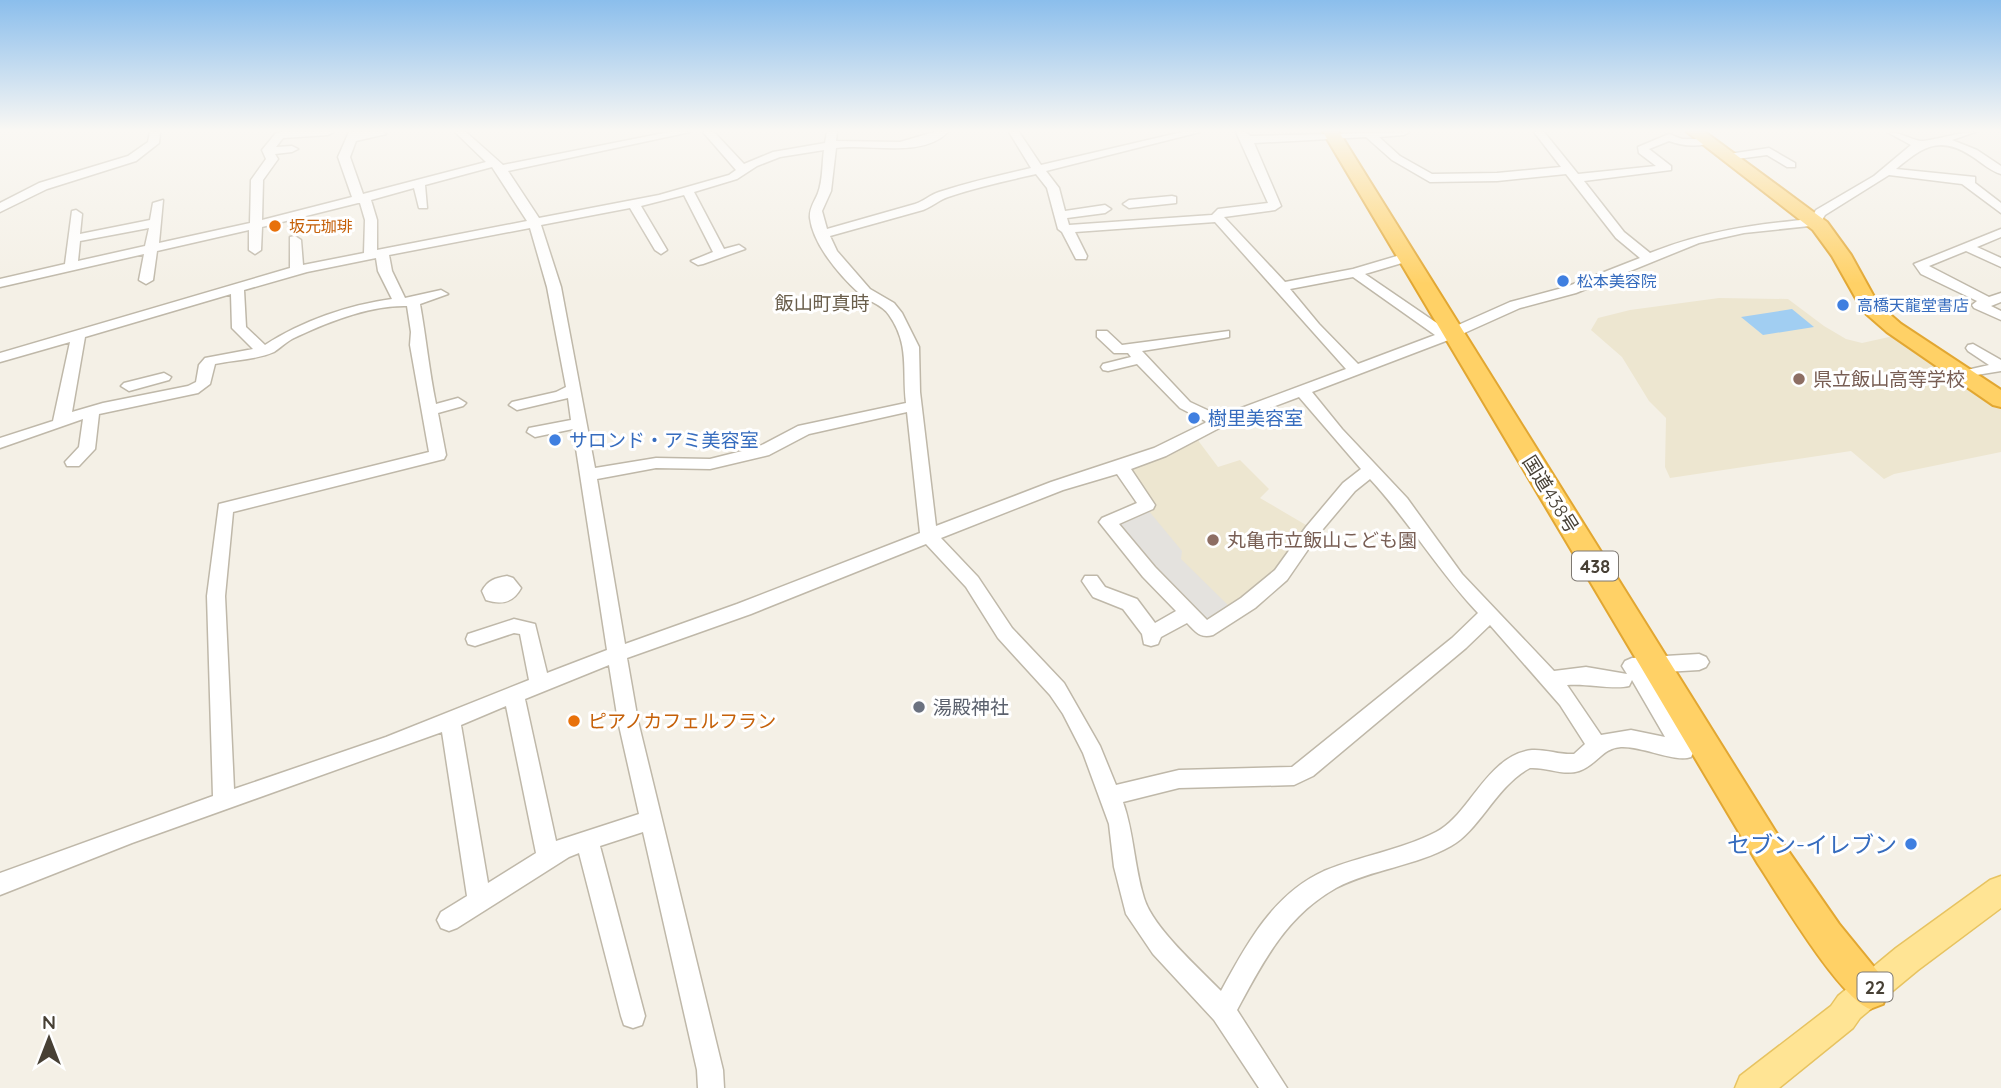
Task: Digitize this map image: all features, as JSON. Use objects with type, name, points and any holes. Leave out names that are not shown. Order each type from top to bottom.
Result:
[{"type":"highway","name":"国道438号","points":[[1362,183],[1403,258],[1454,333]]},
{"type":"highway","name":"国道438号","points":[[1365,183],[1454,333],[1662,663],[1770,853],[1826,936],[1876,986]]},
{"type":"highway","points":[[1763,183],[1815,222],[1832,241],[1870,307],[1917,345],[2001,400]]},
{"type":"main road","name":"22","points":[[1752,1088],[1876,986],[2001,890]]},
{"type":"street","points":[[0,208],[39,187],[54,183]]},
{"type":"street","points":[[255,250],[257,183]]},
{"type":"street","points":[[224,802],[216,596],[225,508],[438,455],[416,345],[418,332],[406,301],[376,255],[371,224],[355,183]]},
{"type":"street","points":[[0,283],[432,183]]},
{"type":"street","points":[[509,183],[534,221],[559,309],[628,721],[712,1088]]},
{"type":"street","points":[[0,358],[297,271],[534,221],[635,204],[713,183]]},
{"type":"street","points":[[826,183],[816,211],[822,234],[831,252],[865,292],[889,306],[912,347],[913,406],[929,536],[972,582],[1005,633],[1057,689],[1070,708],[1084,731],[1120,824],[1125,867],[1134,906],[1161,946],[1223,1011],[1274,1088]]},
{"type":"street","points":[[822,234],[851,229],[931,203],[950,192],[985,183]]},
{"type":"street","points":[[1049,183],[1053,188],[1064,229],[1218,218]]},
{"type":"street","points":[[1218,218],[1218,213],[1275,206],[1265,183]]},
{"type":"street","points":[[1581,183],[1620,235],[1649,259]]},
{"type":"street","points":[[0,884],[224,802],[333,766],[616,654],[744,610],[1057,486],[1121,467],[1160,452],[1219,422],[1454,333],[1515,305],[1571,290],[1716,234],[1815,222],[1821,213],[1868,183]]},
{"type":"street","points":[[1970,183],[2001,209]]},
{"type":"street","points":[[419,186],[423,205]]},
{"type":"street","points":[[687,190],[720,253]]},
{"type":"street","points":[[1141,225],[1127,201],[1170,197],[1185,221]]},
{"type":"street","points":[[146,280],[159,203]]},
{"type":"street","points":[[635,204],[661,250]]},
{"type":"street","points":[[334,206],[335,223]]},
{"type":"street","points":[[1060,215],[1105,209]]},
{"type":"street","points":[[71,268],[76,214]]},
{"type":"street","points":[[1218,218],[1354,369]]},
{"type":"street","points":[[74,239],[155,223]]},
{"type":"street","points":[[1068,229],[1081,256]]},
{"type":"street","points":[[1997,299],[1926,271],[1921,264],[2001,233]]},
{"type":"street","points":[[295,240],[297,271]]},
{"type":"street","points":[[1966,247],[2001,263]]},
{"type":"street","points":[[698,261],[740,249]]},
{"type":"street","points":[[1379,249],[1403,258]]},
{"type":"street","points":[[1282,287],[1354,273],[1403,258]]},
{"type":"street","points":[[1354,273],[1454,333]]},
{"type":"street","points":[[237,287],[239,328],[263,351]]},
{"type":"street","points":[[0,443],[52,429],[61,421],[92,411],[126,404],[169,401],[203,384],[206,365],[210,362],[272,348],[281,339],[328,318],[441,294]]},
{"type":"street","points":[[1997,299],[1979,305],[2001,316]]},
{"type":"street","points":[[1102,334],[1119,350],[1137,354],[1185,405],[1219,422]]},
{"type":"street","points":[[1108,367],[1137,354],[1224,334]]},
{"type":"street","points":[[61,421],[68,404],[78,337]]},
{"type":"street","points":[[1973,348],[2001,366]]},
{"type":"street","points":[[1963,375],[2001,366]]},
{"type":"street","points":[[126,404],[131,370]]},
{"type":"street","points":[[128,386],[164,377]]},
{"type":"street","points":[[517,405],[561,396],[574,389]]},
{"type":"street","points":[[1302,390],[1336,433],[1401,502],[1456,579],[1490,612],[1567,699],[1597,745]]},
{"type":"street","points":[[430,411],[458,403]]},
{"type":"street","points":[[587,475],[656,463],[710,464],[763,451],[804,430],[913,406]]},
{"type":"street","points":[[73,462],[87,449],[92,411]]},
{"type":"street","points":[[535,432],[579,423]]},
{"type":"street","points":[[1121,467],[1147,505],[1108,522],[1150,572],[1206,630],[1248,603],[1281,575],[1334,504],[1370,470]]},
{"type":"street","points":[[1091,581],[1099,592],[1130,604],[1151,636],[1189,613]]},
{"type":"street","points":[[501,597],[505,629]]},
{"type":"street","points":[[1109,796],[1179,779],[1294,776],[1306,770],[1459,643],[1490,612]]},
{"type":"street","points":[[475,639],[514,626],[528,629],[540,684]]},
{"type":"street","points":[[1223,1011],[1263,937],[1303,899],[1329,880],[1445,838],[1459,827],[1509,772],[1527,759],[1575,763],[1587,757],[1597,745],[1612,738],[1684,751],[1645,683],[1632,666],[1699,662]]},
{"type":"street","points":[[1550,679],[1586,675],[1622,680]]},
{"type":"street","points":[[514,695],[548,857]]},
{"type":"street","points":[[450,720],[479,901]]},
{"type":"street","points":[[449,920],[548,857],[587,840],[652,818]]},
{"type":"street","points":[[587,840],[633,1017]]},
{"type":"shaded area","name":"県立飯山高等学校","points":[[1719,298],[1788,299],[1824,326],[1846,339],[1862,343],[1898,335],[2001,404],[2001,452],[1894,474],[1884,479],[1851,451],[1670,478],[1665,467],[1666,418],[1649,401],[1622,357],[1591,330],[1598,318],[1630,310]]},
{"type":"shaded area","name":"丸亀市立飯山こども園","points":[[1197,439],[1218,467],[1240,460],[1269,489],[1260,498],[1306,525],[1274,574],[1211,620],[1120,519],[1154,508],[1131,475],[1133,468]]},
{"type":"shaded area","points":[[1148,510],[1182,551],[1181,559],[1230,607],[1211,620],[1201,619],[1118,526],[1120,519]]},
{"type":"water","points":[[1792,309],[1814,327],[1763,335],[1741,317]]},
{"type":"place","name":"坂元珈琲","points":[[275,226]]},
{"type":"place","name":"松本美容院","points":[[1563,281]]},
{"type":"place","name":"高橋天龍堂書店","points":[[1843,305]]},
{"type":"place","name":"県立飯山高等学校","points":[[1799,379]]},
{"type":"place","name":"樹里美容室","points":[[1194,418]]},
{"type":"place","name":"サロンド・アミ美容室","points":[[555,440]]},
{"type":"place","name":"丸亀市立飯山こども園","points":[[1213,540]]},
{"type":"place","name":"湯殿神社","points":[[919,707]]},
{"type":"place","name":"ピアノカフェルフラン","points":[[574,721]]},
{"type":"place","name":"セブン-イレブン","points":[[1911,844]]},
{"type":"district","name":"飯山町真時","points":[[822,303]]}]
